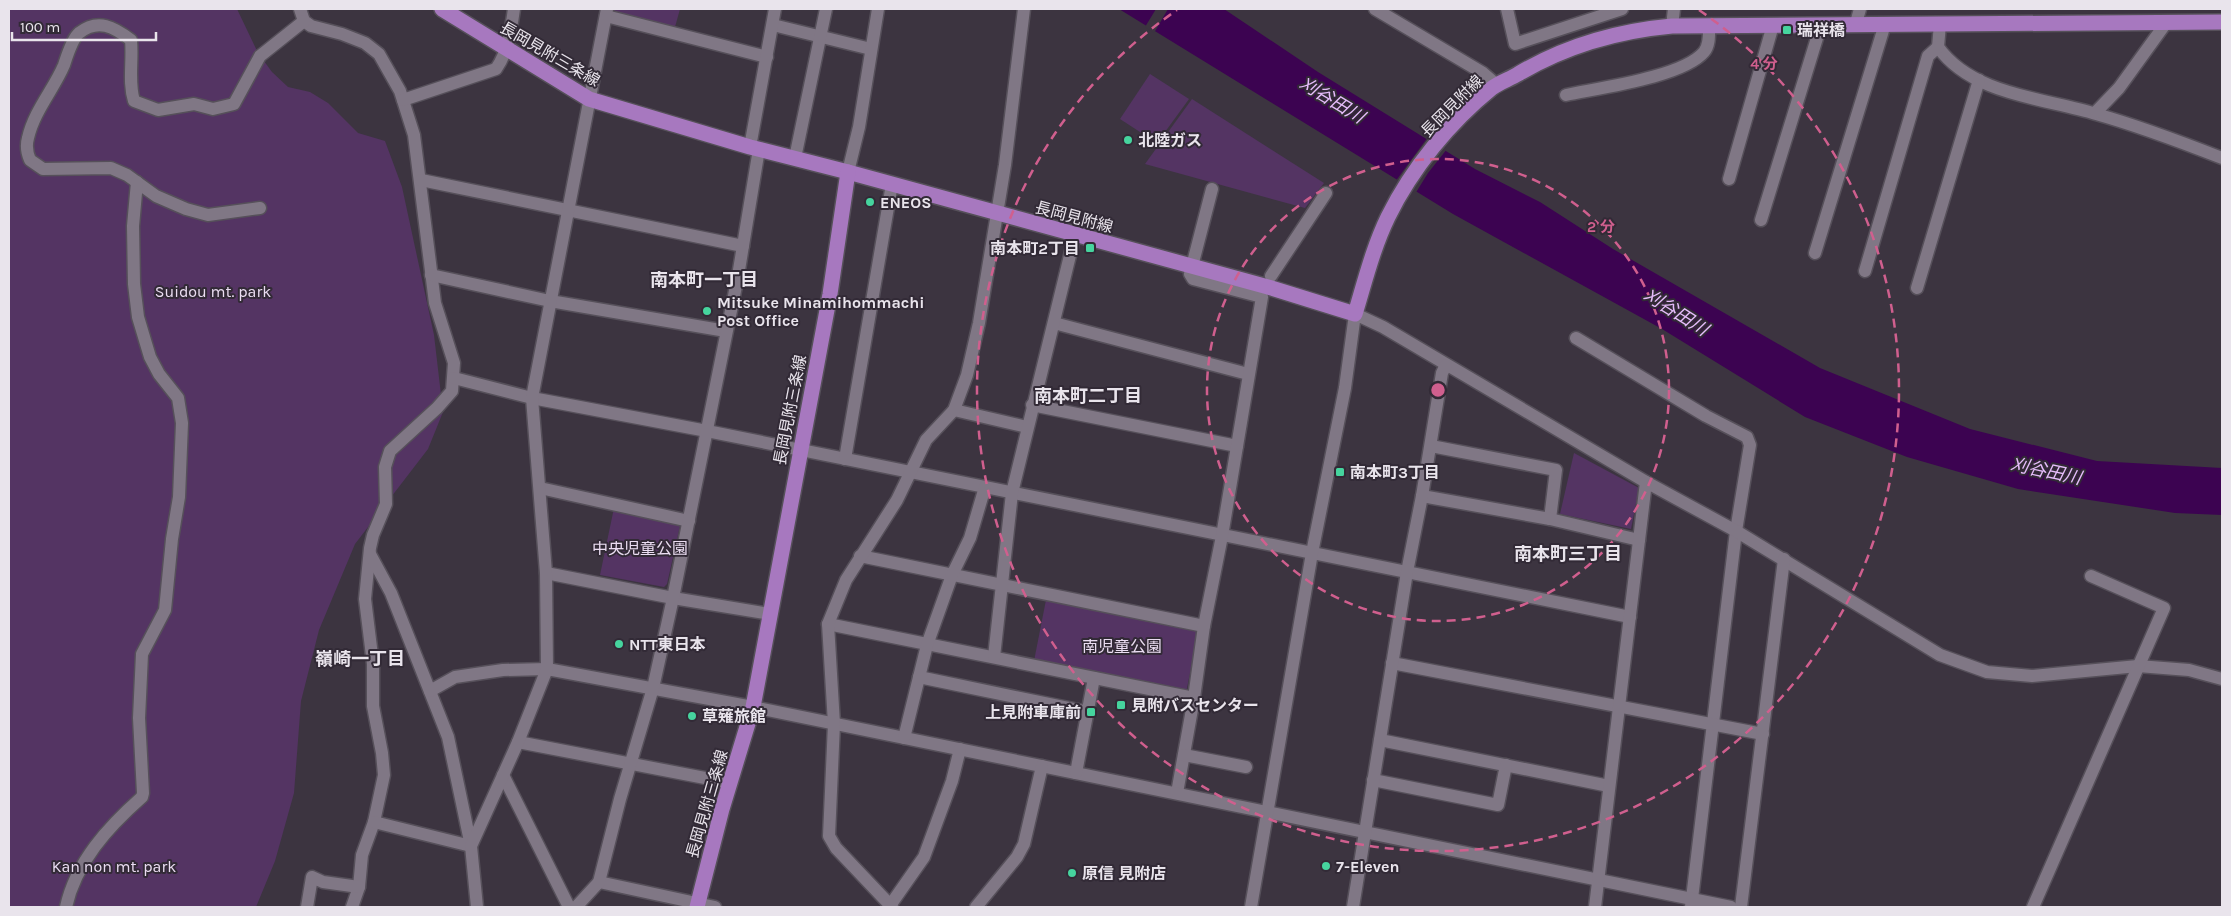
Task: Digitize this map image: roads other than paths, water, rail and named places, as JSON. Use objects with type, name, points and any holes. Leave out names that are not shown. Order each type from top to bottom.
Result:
[{"type":"main road","name":"長岡見附三条線","points":[[442,9],[589,99],[754,148],[848,172],[830,294],[753,707],[698,905]]},
{"type":"main road","name":"長岡見附線","points":[[848,172],[1356,314],[1376,243],[1392,211],[1420,164],[1438,142],[1495,86],[1556,53],[1577,45],[1620,33],[1672,26],[2222,22]]},
{"type":"street","points":[[403,100],[490,72],[501,61],[511,34],[514,9]]},
{"type":"street","points":[[576,907],[599,882],[629,765],[653,688],[673,598],[743,246],[754,148],[775,9]]},
{"type":"street","points":[[795,158],[826,9]]},
{"type":"street","points":[[848,172],[859,127],[878,9]]},
{"type":"street","points":[[960,749],[952,781],[924,857],[890,907],[836,848],[829,836],[834,724],[828,624],[846,580],[897,500],[926,440],[954,410],[967,375],[979,323],[1005,165],[1023,9]]},
{"type":"street","points":[[1375,9],[1483,73],[1495,86]]},
{"type":"street","points":[[1507,9],[1515,44],[1622,9]]},
{"type":"street","points":[[1672,26],[1674,9]]},
{"type":"street","points":[[1856,24],[1860,9]]},
{"type":"street","points":[[471,846],[504,775],[547,669],[546,573],[532,398],[606,12],[767,57]]},
{"type":"street","points":[[260,208],[208,215],[186,209],[156,196],[126,174],[111,168],[43,169],[30,160],[27,151],[28,138],[36,116],[60,74],[77,34],[95,25],[116,28],[131,40],[133,58],[130,89],[134,101],[158,110],[194,104],[213,109],[234,104],[260,56],[302,15],[311,26],[342,34],[366,43],[379,54],[403,100],[414,135],[435,304],[454,363],[454,378],[452,391],[437,408],[390,451],[386,467],[386,504],[373,535],[365,599],[373,664],[373,706],[382,752],[384,775],[374,822],[362,855],[359,887],[352,907]]},
{"type":"street","points":[[2095,113],[2119,88],[2166,23]]},
{"type":"street","points":[[773,24],[871,49]]},
{"type":"street","points":[[1815,253],[1885,24]]},
{"type":"street","points":[[1940,24],[1938,47],[1946,58],[1979,80],[2017,94],[2095,113],[2172,138],[2222,158]]},
{"type":"street","points":[[1761,220],[1821,25]]},
{"type":"street","points":[[1566,95],[1656,76],[1684,64],[1704,52],[1708,42],[1709,26]]},
{"type":"street","points":[[1729,179],[1773,26]]},
{"type":"street","points":[[1865,271],[1928,56],[1938,47]]},
{"type":"street","points":[[1917,288],[1979,80]]},
{"type":"street","points":[[421,180],[743,246]]},
{"type":"street","points":[[66,907],[73,882],[100,838],[143,793],[139,718],[142,654],[165,610],[172,539],[179,497],[182,431],[178,398],[159,374],[150,356],[138,317],[134,284],[133,226],[137,182]]},
{"type":"street","points":[[845,459],[892,184]]},
{"type":"street","points":[[1177,794],[1194,698],[1204,626],[1222,536],[1262,297],[1193,279],[1190,274],[1212,189]]},
{"type":"street","points":[[1272,276],[1326,193]]},
{"type":"street","points":[[994,657],[1012,493],[1075,235]]},
{"type":"street","points":[[431,275],[550,301],[726,331]]},
{"type":"street","points":[[1251,907],[1312,553],[1345,388],[1356,314],[1383,327],[1646,482],[1784,559],[1940,655],[1987,672],[2032,676],[2138,666],[2189,670],[2222,679]]},
{"type":"street","points":[[1054,323],[1248,374]]},
{"type":"street","points":[[1576,338],[1706,416],[1747,437],[1750,445],[1736,531],[1691,903]]},
{"type":"street","points":[[1353,907],[1407,572],[1431,446],[1442,373],[1446,365]]},
{"type":"street","points":[[454,378],[532,398],[707,431],[1630,617]]},
{"type":"street","points":[[1032,405],[1237,446]]},
{"type":"street","points":[[954,410],[1027,427]]},
{"type":"street","points":[[1431,446],[1556,470],[1550,519]]},
{"type":"street","points":[[1595,907],[1646,482]]},
{"type":"street","points":[[904,738],[927,645],[952,575],[970,538],[986,487]]},
{"type":"street","points":[[540,488],[689,521]]},
{"type":"street","points":[[1422,496],[1550,519],[1639,540]]},
{"type":"street","points":[[370,554],[391,593],[448,737],[471,846],[477,907]]},
{"type":"street","points":[[860,556],[1001,583],[1204,626]]},
{"type":"street","points":[[1741,907],[1784,559]]},
{"type":"street","points":[[546,573],[673,598],[770,614]]},
{"type":"street","points":[[2033,907],[2164,608],[2091,576]]},
{"type":"street","points":[[828,624],[1194,698]]},
{"type":"street","points":[[1392,663],[1763,734]]},
{"type":"street","points":[[430,691],[455,677],[503,670],[547,669],[753,707],[960,749],[1598,880],[1691,903],[1731,907]]},
{"type":"street","points":[[919,677],[1088,712]]},
{"type":"street","points":[[1076,773],[1094,678]]},
{"type":"street","points":[[1380,740],[1610,786]]},
{"type":"street","points":[[518,742],[629,765],[731,783]]},
{"type":"street","points":[[1184,755],[1246,767]]},
{"type":"street","points":[[1373,780],[1498,805],[1506,765]]},
{"type":"street","points":[[976,907],[1024,844],[1042,766]]},
{"type":"street","points":[[504,775],[569,907]]},
{"type":"street","points":[[374,822],[471,846]]},
{"type":"street","points":[[306,907],[312,877],[323,882],[359,887]]},
{"type":"street","points":[[599,882],[698,905],[715,907]]},
{"type":"water","name":"刈谷田川","points":[[1119,9],[1224,9],[1318,72],[1475,169],[1540,202],[1613,249],[1820,368],[1970,429],[2097,461],[2222,468],[2222,515],[2175,513],[2018,489],[1907,457],[1805,417],[1662,329],[1453,214]]},
{"type":"place","name":"瑞祥橋","points":[[1787,30]]},
{"type":"place","name":"北陸ガス","points":[[1128,140]]},
{"type":"place","name":"ENEOS","points":[[870,202]]},
{"type":"place","name":"南本町2丁目","points":[[1090,248]]},
{"type":"place","name":"Mitsuke Minamihommachi Post Office","points":[[707,311]]},
{"type":"place","name":"南本町3丁目","points":[[1340,472]]},
{"type":"place","name":"NTT東日本","points":[[619,644]]},
{"type":"place","name":"見附バスセンター","points":[[1121,705]]},
{"type":"place","name":"上見附車庫前","points":[[1091,712]]},
{"type":"place","name":"草薙旅館","points":[[692,716]]},
{"type":"place","name":"7-Eleven","points":[[1326,866]]},
{"type":"place","name":"原信 見附店","points":[[1072,873]]},
{"type":"district","name":"南本町一丁目","points":[[704,280]]},
{"type":"district","name":"南本町二丁目","points":[[1088,396]]},
{"type":"district","name":"南本町三丁目","points":[[1568,554]]},
{"type":"district","name":"嶺崎一丁目","points":[[360,659]]},
{"type":"park label","name":"Suidou mt. park","points":[[213,291]]},
{"type":"park label","name":"中央児童公園","points":[[640,548]]},
{"type":"park label","name":"南児童公園","points":[[1122,646]]},
{"type":"park label","name":"Kan non mt. park","points":[[114,866]]}]
